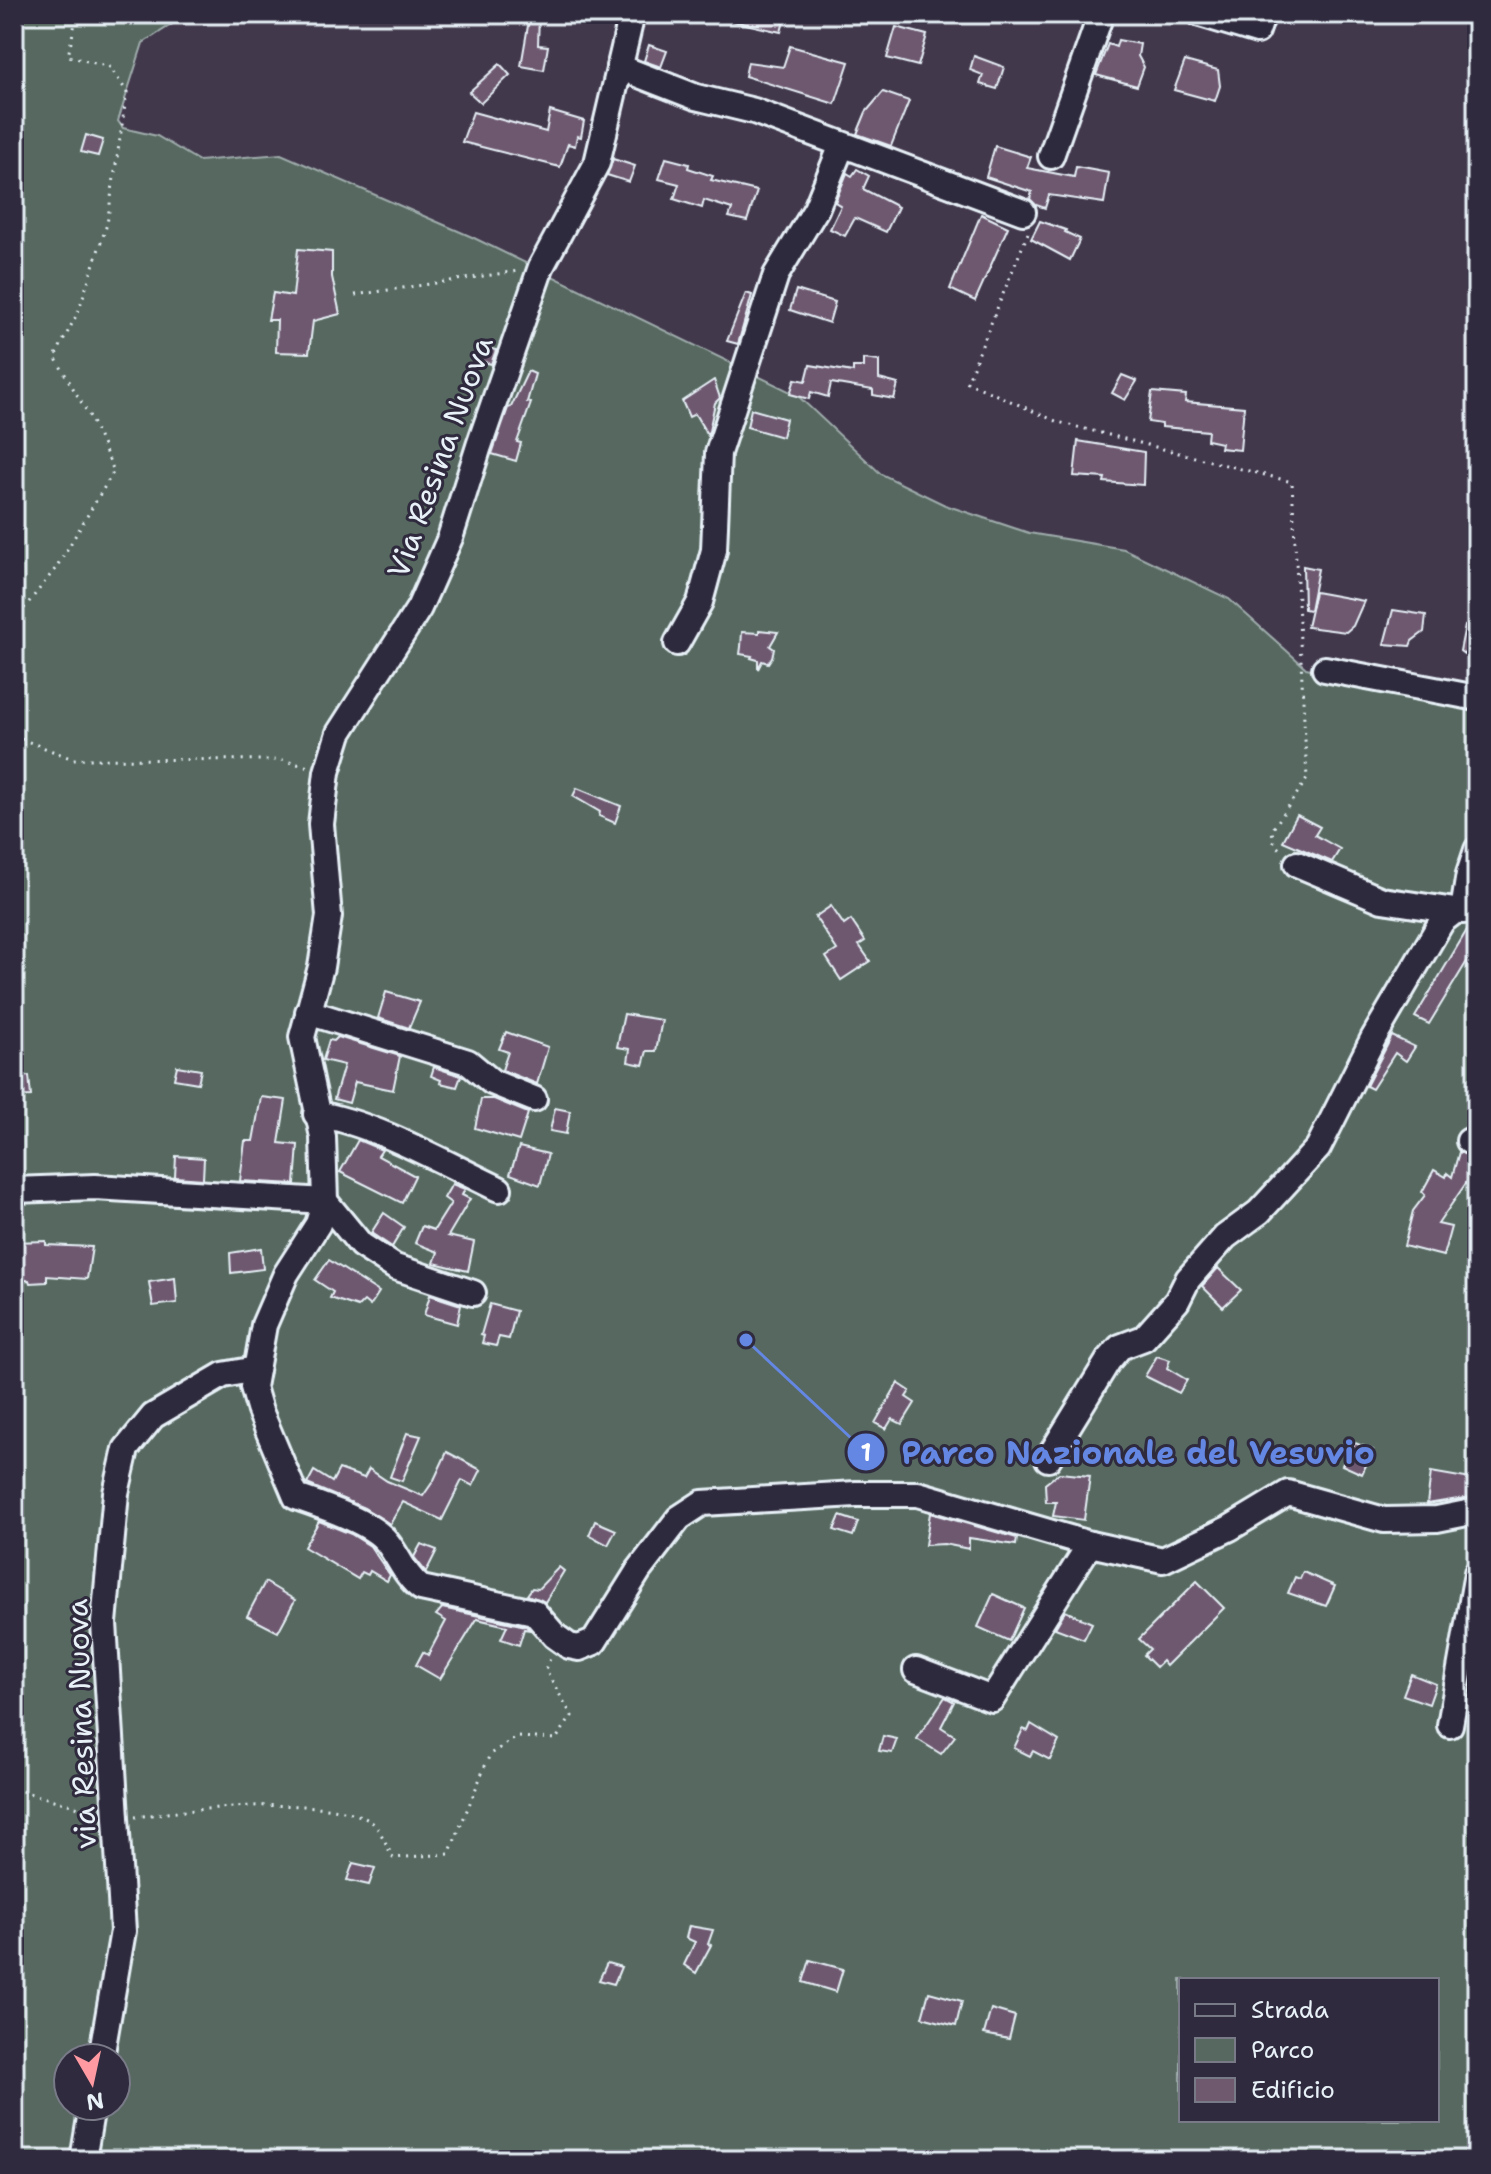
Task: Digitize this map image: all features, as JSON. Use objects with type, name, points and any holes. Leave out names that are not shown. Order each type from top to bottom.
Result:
[{"type":"street","name":"Via Resina Nuova","points":[[560,1639],[534,1612],[421,1588],[411,1581],[385,1539],[335,1510],[296,1497],[253,1387],[264,1325],[286,1274],[318,1224],[325,1201],[323,1137],[302,1037],[321,967],[329,916],[321,824],[327,772],[339,733],[419,608],[450,538],[541,267],[597,163],[632,14]]},
{"type":"street","points":[[1051,156],[1101,14]]},
{"type":"street","points":[[1200,14],[1257,31],[1263,14]]},
{"type":"street","points":[[619,67],[696,97],[754,111],[1023,212]]},
{"type":"street","points":[[677,643],[704,589],[714,550],[718,453],[776,275],[816,209],[842,145]]},
{"type":"street","points":[[1325,669],[1477,698]]},
{"type":"street","points":[[1048,1459],[1108,1361],[1120,1347],[1144,1338],[1177,1301],[1188,1279],[1225,1237],[1259,1212],[1318,1148],[1374,1037],[1459,913],[1477,850]]},
{"type":"street","points":[[1297,864],[1382,900],[1459,913]]},
{"type":"street","points":[[308,1012],[468,1062],[492,1082],[534,1099]]},
{"type":"street","points":[[316,1114],[367,1128],[499,1189]]},
{"type":"street","points":[[14,1190],[95,1187],[325,1201],[361,1245],[395,1267],[473,1293]]},
{"type":"street","name":"via Resina Nuova","points":[[104,2042],[123,1931],[104,1623],[116,1493],[126,1449],[153,1416],[223,1375],[256,1369]]},
{"type":"street","points":[[560,1639],[569,1646],[579,1648],[594,1642],[639,1570],[679,1518],[702,1503],[856,1494],[918,1494],[1090,1544],[1163,1560],[1230,1528],[1288,1493],[1384,1520],[1437,1519],[1477,1511]]},
{"type":"street","points":[[916,1670],[992,1699],[1090,1544]]},
{"type":"street","points":[[1450,1725],[1477,1573]]},
{"type":"street","points":[[83,2160],[89,2122]]},
{"type":"path","points":[[14,621],[56,568],[114,471],[90,417],[55,357],[78,312],[107,224],[127,92],[110,67],[68,56],[77,14]]},
{"type":"path","points":[[1023,212],[1029,218],[1030,228],[967,382],[1058,422],[1292,482],[1307,779],[1272,830],[1274,844],[1297,864]]},
{"type":"path","points":[[355,295],[541,267]]},
{"type":"path","points":[[14,736],[73,759],[282,760],[327,772]]},
{"type":"path","points":[[14,1789],[116,1819],[219,1806],[335,1808],[372,1822],[393,1858],[449,1854],[490,1754],[517,1737],[556,1739],[572,1716],[545,1669],[560,1639]]},
{"type":"green space","points":[[14,14],[188,14],[143,43],[118,121],[123,128],[157,136],[199,161],[281,154],[472,237],[797,395],[881,474],[945,505],[1029,533],[1124,549],[1229,599],[1306,668],[1477,701],[1477,2160],[14,2160]]},
{"type":"building","points":[[530,14],[539,15],[538,45],[548,46],[544,70],[521,66]]},
{"type":"building","points":[[729,14],[786,14],[781,32],[728,20]]},
{"type":"building","points":[[896,27],[927,35],[918,66],[887,58]]},
{"type":"building","points":[[1118,40],[1140,44],[1138,56],[1144,67],[1137,86],[1096,75],[1108,44],[1116,47]]},
{"type":"building","points":[[649,45],[667,51],[661,67],[644,61]]},
{"type":"building","points":[[790,46],[849,62],[835,104],[745,76],[748,62],[783,67]]},
{"type":"building","points":[[974,56],[1004,67],[997,89],[980,84],[983,75],[970,70]]},
{"type":"building","points":[[1185,61],[1218,70],[1220,86],[1215,101],[1174,90]]},
{"type":"building","points":[[500,64],[510,75],[481,103],[469,92]]},
{"type":"building","points":[[883,92],[909,101],[891,146],[857,134],[866,112]]},
{"type":"building","points":[[550,111],[584,121],[581,137],[577,136],[575,146],[568,144],[560,167],[462,142],[473,112],[546,132]]},
{"type":"building","points":[[86,135],[103,140],[98,156],[81,152]]},
{"type":"building","points":[[995,146],[1031,157],[1027,168],[1074,177],[1076,167],[1109,173],[1104,203],[1049,195],[1045,208],[1036,205],[1030,199],[1032,192],[986,177]]},
{"type":"building","points":[[666,158],[689,164],[688,168],[713,176],[711,180],[757,191],[747,221],[729,217],[732,209],[704,200],[702,208],[674,199],[679,184],[659,179]]},
{"type":"building","points":[[613,159],[635,166],[629,182],[607,175]]},
{"type":"building","points":[[857,169],[869,176],[863,189],[898,207],[886,232],[855,218],[845,236],[830,229],[841,206],[835,202],[847,173],[852,176]]},
{"type":"building","points":[[981,214],[1008,227],[975,301],[950,289]]},
{"type":"building","points":[[1040,221],[1066,230],[1080,239],[1070,260],[1031,239]]},
{"type":"building","points":[[298,249],[332,252],[332,277],[340,314],[313,321],[309,353],[276,352],[277,320],[268,320],[273,293],[293,296]]},
{"type":"building","points":[[796,290],[835,302],[829,323],[790,310]]},
{"type":"building","points":[[746,293],[752,295],[738,344],[727,341]]},
{"type":"building","points":[[477,346],[496,350],[491,364],[474,359]]},
{"type":"building","points":[[863,359],[879,361],[879,379],[898,384],[894,399],[873,395],[873,390],[831,383],[828,397],[811,392],[809,399],[790,394],[795,379],[806,381],[810,365],[853,372],[853,367],[863,367]]},
{"type":"building","points":[[528,371],[535,374],[527,402],[531,403],[517,442],[521,443],[516,461],[492,454],[508,408]]},
{"type":"building","points":[[1122,375],[1137,381],[1125,400],[1112,393]]},
{"type":"building","points":[[714,380],[720,398],[715,403],[708,436],[695,414],[689,417],[682,401]]},
{"type":"building","points":[[1152,392],[1186,395],[1185,402],[1244,407],[1240,450],[1220,448],[1221,443],[1207,440],[1208,431],[1162,427],[1162,424],[1148,422]]},
{"type":"building","points":[[751,409],[786,419],[782,437],[747,427]]},
{"type":"building","points":[[1078,441],[1144,452],[1143,485],[1074,476]]},
{"type":"building","points":[[1303,566],[1318,569],[1310,610],[1304,609]]},
{"type":"building","points":[[1315,592],[1364,601],[1353,626],[1346,632],[1307,627]]},
{"type":"building","points":[[1393,610],[1426,615],[1424,632],[1410,646],[1384,644]]},
{"type":"building","points":[[1465,626],[1477,628],[1477,664],[1460,651]]},
{"type":"building","points":[[759,630],[778,632],[770,646],[774,649],[772,657],[768,663],[762,661],[758,669],[758,660],[740,654],[742,632],[759,633]]},
{"type":"building","points":[[577,788],[621,806],[615,823],[599,816],[600,812],[573,796]]},
{"type":"building","points":[[1297,815],[1320,827],[1315,835],[1340,849],[1332,862],[1283,841]]},
{"type":"building","points":[[831,906],[844,925],[851,920],[865,941],[859,945],[870,961],[841,980],[826,957],[837,950],[815,917]]},
{"type":"building","points":[[1470,925],[1477,925],[1477,945],[1429,1024],[1415,1017]]},
{"type":"building","points":[[386,992],[420,1002],[409,1028],[378,1018]]},
{"type":"building","points":[[624,1014],[662,1020],[656,1051],[647,1051],[643,1065],[628,1062],[630,1049],[617,1047]]},
{"type":"building","points":[[506,1032],[548,1047],[537,1084],[502,1070],[508,1052],[499,1049]]},
{"type":"building","points":[[1392,1036],[1415,1047],[1406,1061],[1395,1053],[1372,1089],[1366,1086]]},
{"type":"building","points":[[338,1037],[400,1056],[393,1090],[355,1082],[349,1103],[334,1099],[344,1065],[323,1060],[329,1040],[334,1041]]},
{"type":"building","points":[[177,1066],[201,1070],[198,1083],[174,1079]]},
{"type":"building","points":[[434,1067],[461,1076],[457,1087],[440,1083],[441,1080],[431,1076]]},
{"type":"building","points":[[29,1076],[31,1096],[14,1097],[14,1077]]},
{"type":"building","points":[[261,1097],[286,1100],[279,1143],[298,1145],[295,1184],[240,1181],[245,1141],[253,1141]]},
{"type":"building","points":[[481,1099],[494,1099],[528,1113],[519,1141],[475,1128]]},
{"type":"building","points":[[555,1108],[570,1111],[566,1134],[550,1131]]},
{"type":"building","points":[[358,1140],[382,1150],[378,1156],[415,1176],[402,1203],[340,1172]]},
{"type":"building","points":[[519,1147],[548,1154],[540,1185],[510,1174]]},
{"type":"building","points":[[1459,1152],[1477,1158],[1477,1167],[1438,1224],[1451,1227],[1443,1256],[1404,1246],[1413,1211],[1425,1195],[1422,1192],[1434,1170],[1452,1177]]},
{"type":"building","points":[[176,1156],[204,1158],[203,1179],[175,1177]]},
{"type":"building","points":[[452,1184],[465,1189],[462,1195],[470,1199],[448,1236],[474,1242],[468,1271],[434,1263],[438,1252],[415,1243],[422,1226],[434,1230],[451,1203],[444,1198]]},
{"type":"building","points":[[384,1213],[404,1227],[392,1247],[371,1233]]},
{"type":"building","points":[[46,1241],[46,1245],[92,1247],[87,1279],[47,1276],[47,1282],[14,1281],[14,1242]]},
{"type":"building","points":[[261,1248],[263,1269],[231,1273],[230,1253]]},
{"type":"building","points":[[329,1260],[379,1292],[370,1306],[364,1301],[358,1307],[330,1298],[333,1292],[315,1280]]},
{"type":"building","points":[[1218,1268],[1241,1290],[1223,1307],[1202,1286]]},
{"type":"building","points":[[175,1278],[177,1303],[153,1306],[149,1282]]},
{"type":"building","points":[[430,1295],[461,1305],[457,1324],[424,1315]]},
{"type":"building","points":[[490,1304],[516,1311],[509,1339],[499,1337],[496,1346],[482,1343],[484,1336],[481,1335]]},
{"type":"building","points":[[1157,1356],[1170,1360],[1167,1368],[1187,1380],[1179,1393],[1145,1376]]},
{"type":"building","points":[[898,1383],[910,1391],[906,1397],[915,1403],[902,1424],[892,1419],[886,1429],[875,1423]]},
{"type":"building","points":[[407,1433],[421,1436],[402,1481],[390,1477]]},
{"type":"building","points":[[1355,1443],[1373,1450],[1362,1474],[1342,1465]]},
{"type":"building","points":[[447,1452],[481,1470],[473,1486],[462,1480],[442,1520],[403,1502],[390,1524],[364,1508],[307,1484],[314,1471],[332,1482],[339,1469],[364,1478],[369,1469],[387,1481],[423,1496]]},
{"type":"building","points":[[1431,1472],[1477,1480],[1477,1496],[1427,1504]]},
{"type":"building","points":[[1059,1473],[1090,1476],[1084,1520],[1053,1516],[1056,1502],[1046,1502],[1045,1484]]},
{"type":"building","points":[[930,1513],[1017,1538],[1016,1545],[969,1538],[969,1549],[944,1544],[925,1545]]},
{"type":"building","points":[[840,1516],[858,1522],[853,1536],[834,1530]]},
{"type":"building","points":[[319,1521],[351,1534],[370,1546],[390,1575],[387,1581],[370,1571],[368,1575],[362,1572],[358,1579],[304,1547]]},
{"type":"building","points":[[595,1521],[616,1530],[608,1545],[589,1535]]},
{"type":"building","points":[[421,1544],[437,1550],[426,1572],[414,1557]]},
{"type":"building","points":[[559,1567],[564,1571],[545,1602],[527,1595],[532,1588],[538,1589]]},
{"type":"building","points":[[1303,1572],[1335,1586],[1326,1606],[1288,1593],[1295,1577],[1300,1579]]},
{"type":"building","points":[[1197,1581],[1224,1608],[1166,1666],[1162,1661],[1156,1667],[1144,1655],[1150,1649],[1139,1639]]},
{"type":"building","points":[[265,1582],[295,1600],[278,1632],[247,1616]]},
{"type":"building","points":[[993,1594],[1024,1608],[1009,1641],[978,1627]]},
{"type":"building","points":[[442,1608],[526,1626],[530,1630],[524,1629],[519,1645],[501,1639],[507,1626],[477,1619],[440,1679],[416,1665],[423,1652],[428,1655],[446,1621],[436,1615]]},
{"type":"building","points":[[1065,1611],[1092,1623],[1084,1639],[1055,1628]]},
{"type":"building","points":[[1411,1674],[1436,1684],[1429,1704],[1403,1695]]},
{"type":"building","points":[[945,1697],[954,1702],[941,1727],[955,1736],[941,1754],[917,1739]]},
{"type":"building","points":[[1031,1724],[1059,1741],[1050,1760],[1033,1751],[1030,1756],[1014,1748],[1023,1729],[1028,1731]]},
{"type":"building","points":[[883,1736],[897,1739],[892,1753],[879,1751]]},
{"type":"building","points":[[353,1863],[375,1868],[369,1885],[347,1880]]},
{"type":"building","points":[[689,1926],[713,1930],[708,1944],[711,1945],[696,1973],[684,1965],[695,1942],[686,1938]]},
{"type":"building","points":[[810,1960],[843,1969],[836,1992],[803,1982]]},
{"type":"building","points":[[607,1963],[621,1967],[614,1984],[599,1980]]},
{"type":"building","points":[[929,1992],[962,2001],[956,2026],[922,2017]]},
{"type":"building","points":[[991,2009],[1015,2016],[1009,2039],[984,2034]]},
{"type":"place","name":"Parco Nazionale del Vesuvio","points":[[746,1340]]}]
